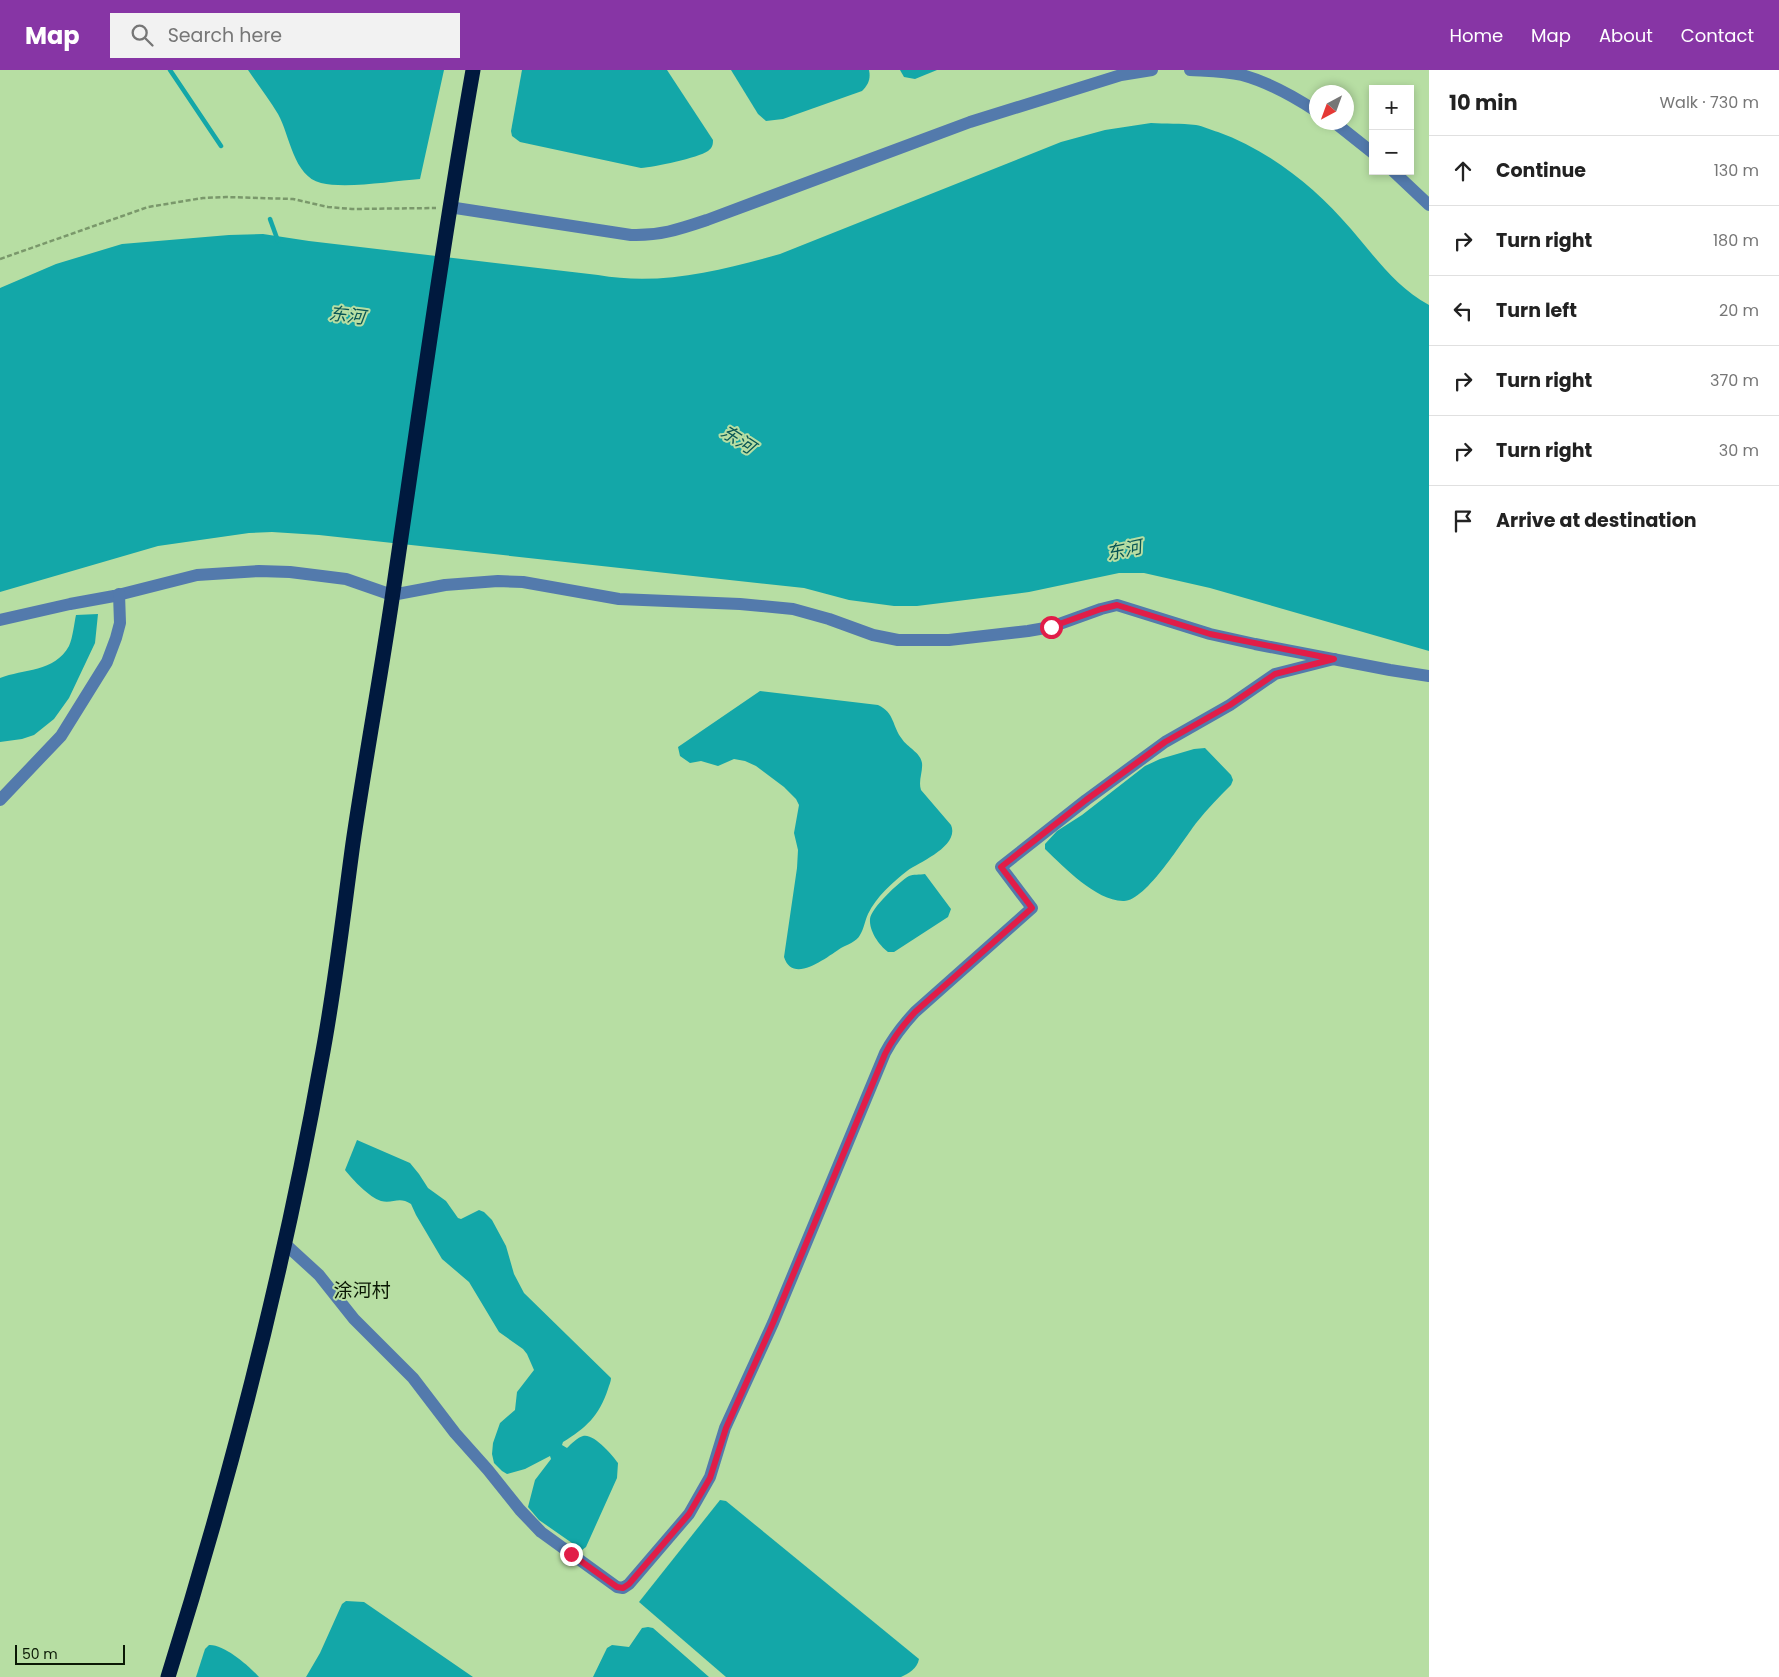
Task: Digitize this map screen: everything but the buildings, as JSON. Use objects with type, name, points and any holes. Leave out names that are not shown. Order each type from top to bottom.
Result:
[{"type":"highway","points":[[168,1677],[212,1534],[244,1414],[306,1141],[332,999],[353,842],[392,595],[446,226],[473,70]]},
{"type":"street","points":[[449,207],[631,235],[649,236],[663,234],[707,220],[970,122],[1121,74],[1152,70]]},
{"type":"street","points":[[1190,70],[1220,71],[1240,75],[1285,93],[1309,107]]},
{"type":"street","points":[[1344,130],[1369,150]]},
{"type":"street","points":[[1397,175],[1429,205]]},
{"type":"street","points":[[0,620],[197,575],[259,571],[309,574],[346,579],[392,595],[445,585],[498,581],[523,582],[613,599],[740,604],[793,609],[898,640],[949,640],[1028,631],[1051,627],[1117,605],[1210,634],[1429,676]]},
{"type":"street","points":[[0,800],[61,736],[107,662],[120,623],[119,594]]},
{"type":"street","points":[[284,1243],[319,1275],[354,1320],[413,1378],[455,1432],[520,1510],[541,1532],[617,1587],[623,1588],[629,1584],[689,1514],[710,1478],[726,1428],[773,1323],[891,1042],[915,1012],[1032,908],[1001,867],[1086,800],[1165,742],[1230,705],[1275,674],[1334,659]]},
{"type":"path","points":[[0,259],[148,207],[203,198],[242,197],[293,200],[328,207],[352,209],[449,207]]},
{"type":"water","points":[[248,70],[444,70],[420,179],[370,184],[331,185],[312,179],[298,164],[278,114]]},
{"type":"water","points":[[522,70],[667,70],[713,140],[712,146],[703,154],[641,168],[520,142],[512,136],[511,131]]},
{"type":"water","points":[[731,70],[869,70],[870,76],[862,91],[783,119],[766,121],[758,114]]},
{"type":"water","points":[[900,70],[937,70],[915,79],[904,77]]},
{"type":"water","name":"东河","points":[[1151,123],[1201,126],[1237,140],[1273,160],[1307,185],[1337,214],[1396,280],[1417,298],[1429,305],[1429,651],[1210,588],[1144,573],[1119,573],[1029,592],[917,606],[894,606],[849,600],[804,588],[319,535],[272,532],[249,533],[158,546],[0,592],[0,288],[56,264],[122,244],[263,234],[621,278],[667,278],[712,271],[780,254],[1061,142],[1105,130]]},
{"type":"water","points":[[98,614],[95,643],[69,698],[54,719],[34,735],[0,742],[0,678],[56,661],[69,646],[76,615]]},
{"type":"water","points":[[760,691],[878,705],[884,708],[902,739],[921,759],[921,790],[951,825],[952,833],[950,840],[944,846],[929,858],[907,871],[880,896],[871,908],[857,939],[819,962],[802,969],[795,969],[788,965],[784,957],[797,868],[798,850],[794,833],[799,805],[796,799],[784,787],[756,766],[745,761],[734,759],[718,766],[701,761],[690,763],[680,756],[678,747]]},
{"type":"water","points":[[1205,748],[1231,775],[1233,780],[1231,785],[1201,817],[1153,881],[1132,899],[1123,901],[1112,899],[1091,889],[1071,874],[1045,849],[1045,844],[1057,831],[1082,815],[1145,766],[1160,759],[1194,749]]},
{"type":"water","points":[[925,874],[951,909],[948,917],[894,952],[888,952],[881,946],[873,933],[870,924],[872,914],[875,908],[904,879],[911,875]]},
{"type":"water","points":[[357,1140],[410,1163],[428,1188],[446,1201],[458,1218],[461,1219],[479,1210],[484,1212],[492,1220],[506,1246],[514,1274],[524,1293],[611,1378],[596,1414],[578,1432],[563,1442],[562,1445],[567,1448],[579,1438],[587,1436],[598,1441],[618,1463],[617,1478],[586,1547],[582,1550],[539,1520],[528,1507],[535,1480],[551,1459],[550,1456],[525,1469],[507,1474],[494,1463],[492,1454],[493,1443],[500,1423],[515,1410],[517,1392],[534,1370],[527,1354],[499,1332],[469,1282],[442,1259],[411,1204],[399,1200],[385,1202],[376,1199],[362,1188],[345,1170]]},
{"type":"water","points":[[720,1500],[726,1501],[919,1659],[915,1668],[901,1677],[726,1677],[639,1602]]},
{"type":"water","points":[[346,1601],[364,1602],[473,1677],[306,1677],[320,1653],[342,1604]]},
{"type":"water","points":[[642,1628],[653,1628],[709,1677],[593,1677],[607,1648],[612,1645],[629,1647]]},
{"type":"water","points":[[209,1645],[229,1652],[259,1677],[196,1677],[205,1649]]},
{"type":"waterway","points":[[170,70],[221,146]]},
{"type":"waterway","points":[[270,219],[278,241]]},
{"type":"district","name":"涂河村","points":[[362,1290]]},
{"type":"route","points":[[571,1554],[617,1587],[623,1588],[629,1584],[696,1504],[710,1478],[726,1428],[773,1323],[891,1042],[915,1012],[1032,908],[1001,867],[1086,800],[1165,742],[1230,705],[1275,674],[1334,659],[1210,634],[1117,605],[1051,627]]}]
